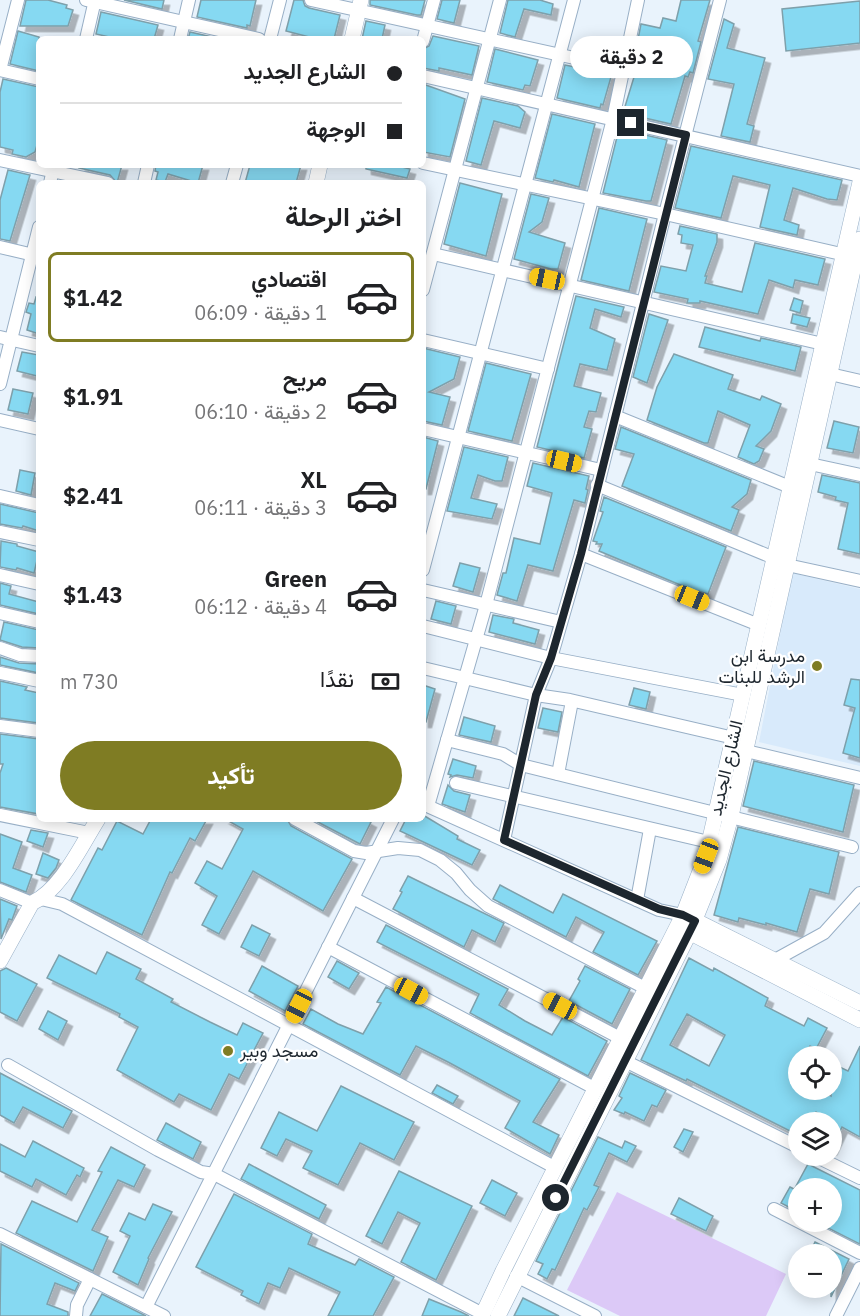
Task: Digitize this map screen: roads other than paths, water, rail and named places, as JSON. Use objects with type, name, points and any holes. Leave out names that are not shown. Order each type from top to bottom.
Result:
[{"type":"street","points":[[18,0],[0,70],[36,78]]},
{"type":"street","points":[[181,36],[189,0]]},
{"type":"street","points":[[271,36],[280,0]]},
{"type":"street","points":[[311,0],[360,5],[427,25],[624,69]]},
{"type":"street","points":[[424,36],[434,0]]},
{"type":"street","points":[[426,279],[500,0]]},
{"type":"street","points":[[426,559],[574,0]]},
{"type":"street","points":[[638,0],[613,119],[486,605],[426,805],[659,909],[860,1020]]},
{"type":"street","points":[[504,840],[536,695],[551,658],[581,554],[664,214],[720,0]]},
{"type":"street","points":[[86,36],[92,1],[246,36]]},
{"type":"street","points":[[353,36],[360,5]]},
{"type":"street","points":[[426,77],[860,176]]},
{"type":"street","points":[[0,160],[91,180]]},
{"type":"street","points":[[426,164],[853,257]]},
{"type":"street","name":"الشارع الجديد","points":[[488,1315],[516,1276],[620,1058],[719,860],[734,738],[759,625],[810,464],[853,257],[860,182]]},
{"type":"street","name":"الشارع الجديد","points":[[488,1315],[556,1168],[596,1089],[620,1058],[622,1039],[647,989],[687,924],[709,842],[724,815],[746,751],[780,561],[790,487],[823,344],[860,239]]},
{"type":"street","points":[[0,247],[36,255],[6,338],[0,384]]},
{"type":"street","points":[[433,254],[823,344]]},
{"type":"street","points":[[6,338],[36,345]]},
{"type":"street","points":[[426,341],[548,369]]},
{"type":"street","points":[[830,374],[860,381]]},
{"type":"street","points":[[615,416],[790,487]]},
{"type":"street","points":[[0,420],[36,428]]},
{"type":"street","points":[[426,430],[602,470]]},
{"type":"street","points":[[810,464],[860,476]]},
{"type":"street","points":[[597,485],[780,561],[860,581]]},
{"type":"street","points":[[0,496],[36,504]]},
{"type":"street","points":[[0,532],[36,539]]},
{"type":"street","points":[[581,554],[759,625]]},
{"type":"street","points":[[0,574],[36,583]]},
{"type":"street","points":[[426,591],[561,622]]},
{"type":"street","points":[[0,613],[36,621]]},
{"type":"street","points":[[426,627],[551,658],[743,695]]},
{"type":"street","points":[[0,648],[20,655],[36,656]]},
{"type":"street","points":[[426,669],[734,738]]},
{"type":"street","points":[[0,673],[36,680]]},
{"type":"street","points":[[558,774],[572,700]]},
{"type":"street","points":[[0,726],[36,731]]},
{"type":"street","points":[[447,740],[503,754],[520,765],[852,847]]},
{"type":"street","points":[[746,751],[860,778]]},
{"type":"street","points":[[456,783],[709,842]]},
{"type":"street","points":[[0,815],[89,833]]},
{"type":"street","points":[[2,954],[36,901],[68,868],[96,822]]},
{"type":"street","points":[[301,822],[354,851],[366,853],[398,848],[420,850],[440,860],[456,873],[488,906],[647,989]]},
{"type":"street","points":[[146,1307],[391,822]]},
{"type":"street","points":[[637,900],[650,829]]},
{"type":"street","points":[[0,890],[36,901],[62,904],[556,1168]]},
{"type":"street","points":[[776,960],[824,933],[860,893]]},
{"type":"street","points":[[353,898],[622,1039]]},
{"type":"street","points":[[687,924],[776,960],[860,1003]]},
{"type":"street","points":[[328,947],[596,1089]]},
{"type":"street","points":[[620,1058],[788,1142]]},
{"type":"street","points":[[8,1065],[158,1150],[201,1172],[214,1174],[488,1315]]},
{"type":"street","points":[[835,1166],[860,1178]]},
{"type":"street","points":[[774,1209],[860,1253]]},
{"type":"street","points":[[0,1234],[164,1316]]},
{"type":"street","points":[[836,1316],[860,1268]]},
{"type":"street","points":[[516,1276],[595,1316]]},
{"type":"street","points":[[76,1316],[77,1305],[90,1279]]},
{"type":"place","name":"مدرسة ابن الرشد للبنات","points":[[817,666]]},
{"type":"place","name":"مسجد وبير","points":[[228,1051]]}]
